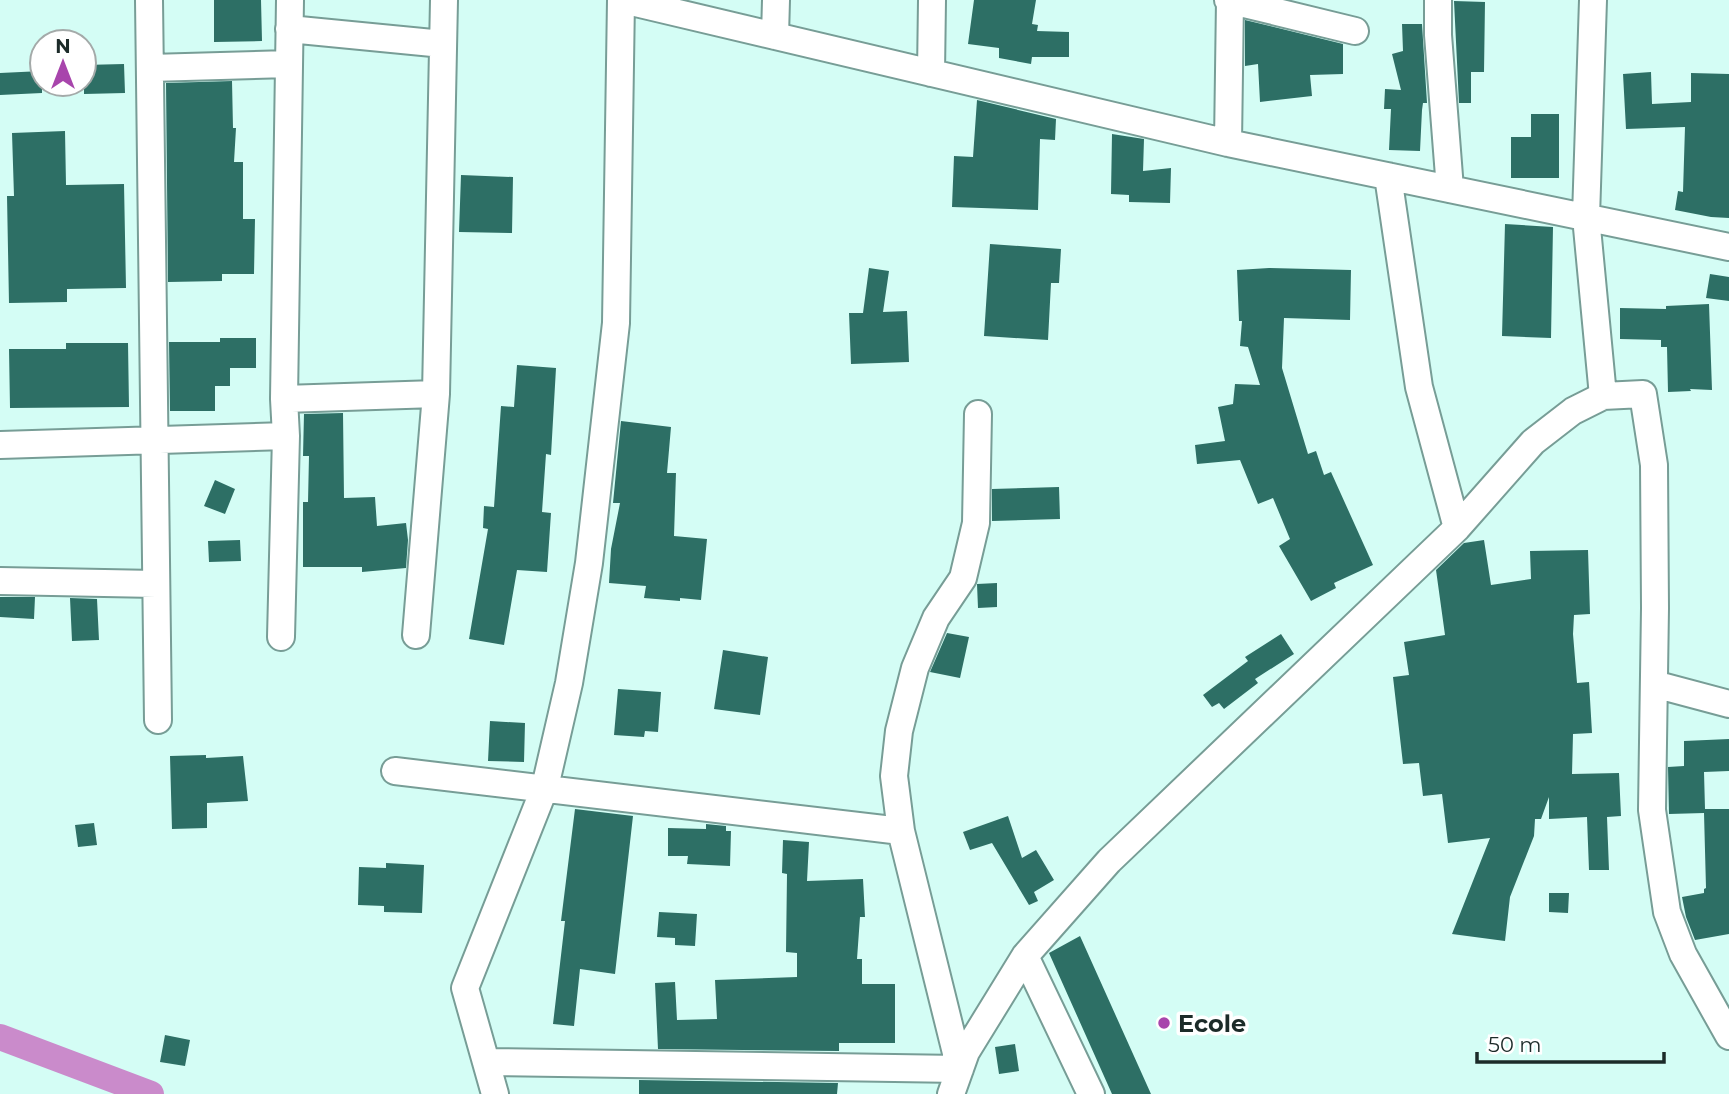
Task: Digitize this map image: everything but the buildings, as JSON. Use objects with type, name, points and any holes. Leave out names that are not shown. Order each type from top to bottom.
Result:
[{"type":"street","points":[[149,0],[158,720]]},
{"type":"street","points":[[281,637],[286,436],[284,399],[290,0]]},
{"type":"street","points":[[416,635],[436,394],[444,0]]},
{"type":"street","points":[[495,1094],[464,988],[545,787],[569,683],[589,563],[616,323],[622,0],[1228,143],[1729,247]]},
{"type":"street","points":[[775,36],[776,0]]},
{"type":"street","points":[[931,73],[932,0]]},
{"type":"street","points":[[1228,143],[1229,0],[1355,31]]},
{"type":"street","points":[[1438,0],[1438,35],[1450,189]]},
{"type":"street","points":[[1593,0],[1586,217],[1602,396]]},
{"type":"street","points":[[289,29],[443,44]]},
{"type":"street","points":[[150,68],[289,64]]},
{"type":"street","points":[[1388,176],[1419,387],[1457,528]]},
{"type":"street","points":[[284,399],[436,394]]},
{"type":"street","points":[[950,1094],[966,1052],[1025,957],[1109,861],[1457,528],[1533,442],[1573,411],[1602,396],[1643,394],[1654,465],[1652,810],[1667,912],[1683,954],[1729,1036]]},
{"type":"street","points":[[960,1069],[901,831],[894,776],[899,731],[915,668],[936,618],[963,578],[976,523],[978,414]]},
{"type":"street","points":[[0,445],[286,436]]},
{"type":"street","points":[[0,581],[156,584]]},
{"type":"street","points":[[1654,684],[1729,704]]},
{"type":"street","points":[[395,771],[901,831]]},
{"type":"street","points":[[1025,957],[1091,1094]]},
{"type":"street","points":[[486,1062],[960,1069]]},
{"type":"waterway","points":[[0,1037],[151,1094]]},
{"type":"place","name":"Ecole","points":[[1164,1023]]}]
